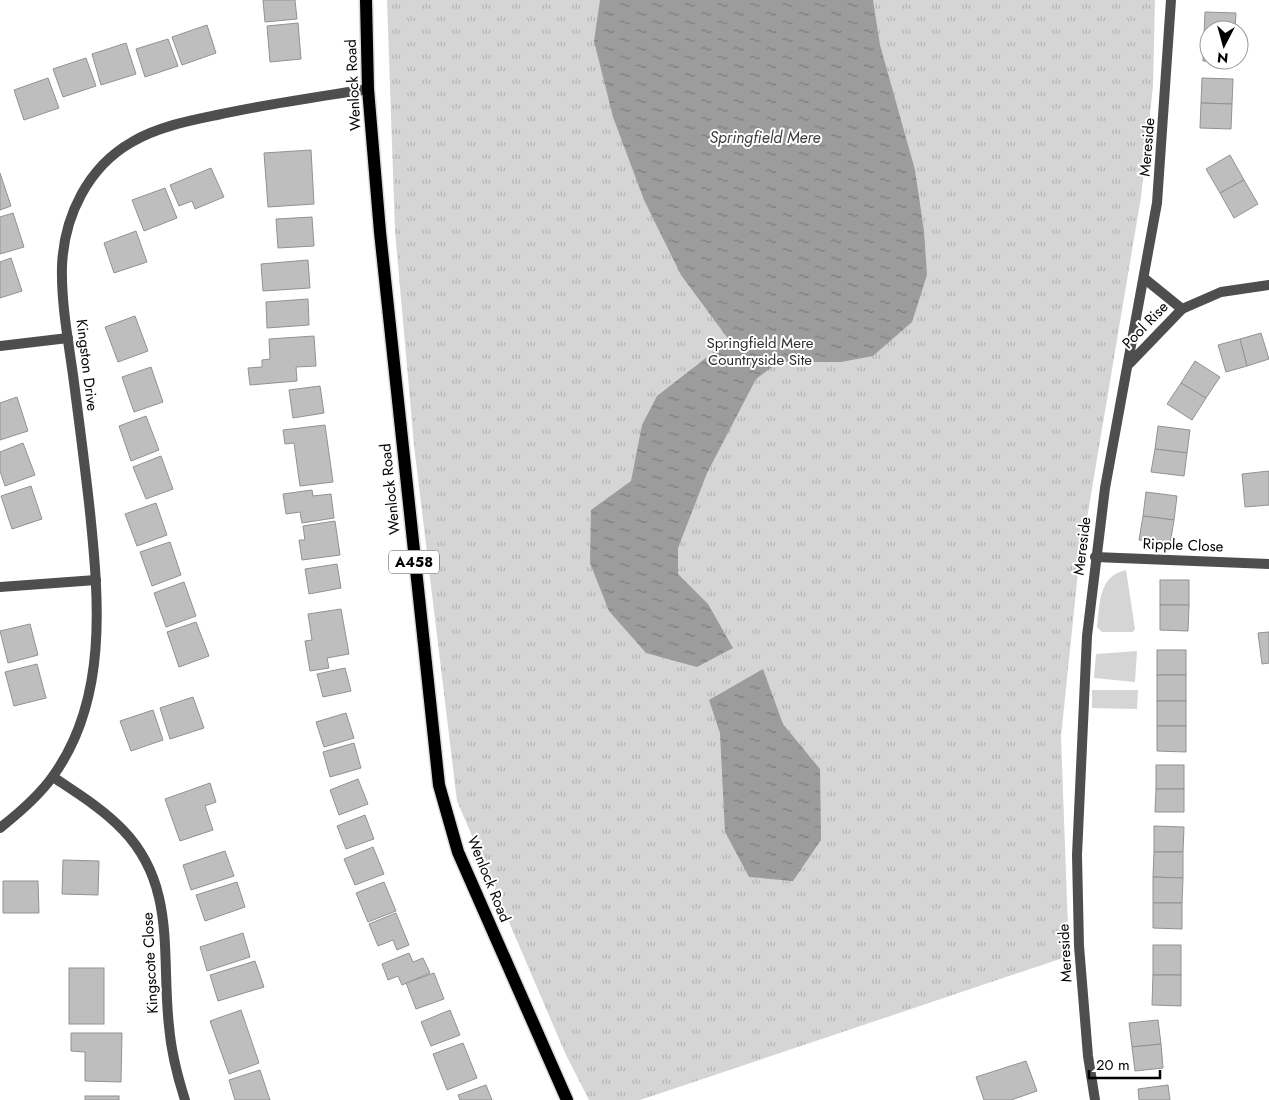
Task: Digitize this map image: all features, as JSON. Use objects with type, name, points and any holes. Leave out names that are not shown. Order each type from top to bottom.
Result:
[{"type":"main road","name":"Wenlock Road","points":[[366,0],[368,89],[404,468],[439,786],[458,852],[567,1100]]},
{"type":"street","name":"Mereside","points":[[1095,1100],[1088,1056],[1079,946],[1077,855],[1087,636],[1105,488],[1130,363],[1157,203],[1171,0]]},
{"type":"street","name":"Kingston Drive","points":[[0,828],[33,799],[53,777],[76,733],[92,680],[96,648],[96,580],[84,459],[68,338],[62,266],[66,236],[74,210],[84,188],[95,173],[112,156],[131,142],[148,134],[192,120],[261,106],[368,89]]},
{"type":"street","name":"Pool Rise","points":[[1145,278],[1182,309]]},
{"type":"street","name":"Pool Rise","points":[[1130,363],[1182,309],[1221,292],[1269,285]]},
{"type":"street","points":[[0,346],[68,338]]},
{"type":"street","name":"Ripple Close","points":[[1096,557],[1269,564]]},
{"type":"street","points":[[0,587],[96,580]]},
{"type":"street","name":"Kingscote Close","points":[[53,777],[98,808],[124,831],[142,857],[157,888],[163,910],[166,941],[169,1026],[176,1070],[185,1100]]},
{"type":"green space","name":"Springfield Mere Countryside Site","points":[[387,0],[1155,0],[1153,86],[1141,197],[1078,572],[1061,737],[1069,956],[640,1100],[589,1100],[566,1055],[457,801],[414,445],[395,231]]},
{"type":"green space","points":[[1126,570],[1135,629],[1133,632],[1102,632],[1097,627],[1102,592],[1110,578]]},
{"type":"green space","points":[[1137,651],[1135,682],[1094,678],[1096,654]]},
{"type":"green space","points":[[1092,690],[1138,690],[1137,709],[1092,708]]},
{"type":"water","name":"Springfield Mere","points":[[600,0],[873,0],[880,45],[915,170],[924,231],[927,275],[912,322],[873,356],[841,362],[779,362],[756,379],[707,473],[678,548],[678,574],[708,604],[733,648],[697,667],[646,653],[609,611],[590,563],[591,510],[631,481],[642,425],[657,396],[729,340],[681,275],[644,200],[613,117],[594,41]]},
{"type":"water","points":[[763,669],[783,724],[820,769],[821,840],[793,881],[749,877],[725,832],[720,733],[709,700]]},
{"type":"building","points":[[263,0],[295,0],[297,19],[265,22]]},
{"type":"building","points":[[1205,12],[1236,13],[1236,20],[1205,20]]},
{"type":"building","points":[[298,23],[301,59],[270,62],[267,26]]},
{"type":"building","points":[[207,25],[216,53],[182,65],[172,37]]},
{"type":"building","points":[[168,39],[178,66],[145,77],[136,49]]},
{"type":"building","points":[[126,43],[136,74],[101,85],[92,54]]},
{"type":"building","points":[[86,58],[96,86],[63,97],[53,69]]},
{"type":"building","points":[[48,78],[59,108],[24,120],[14,90]]},
{"type":"building","points":[[1202,78],[1233,79],[1232,104],[1201,103]]},
{"type":"building","points":[[1201,103],[1232,104],[1231,129],[1200,128]]},
{"type":"building","points":[[311,150],[314,204],[268,207],[264,153]]},
{"type":"building","points":[[1230,155],[1244,180],[1220,193],[1206,169]]},
{"type":"building","points":[[211,168],[224,197],[195,209],[192,201],[179,206],[170,185]]},
{"type":"building","points":[[0,173],[11,206],[0,210]]},
{"type":"building","points":[[1244,180],[1258,204],[1234,218],[1220,193]]},
{"type":"building","points":[[165,188],[177,218],[144,231],[132,200]]},
{"type":"building","points":[[13,213],[24,247],[0,254],[0,217]]},
{"type":"building","points":[[312,217],[314,246],[278,248],[276,219]]},
{"type":"building","points":[[136,231],[147,262],[114,273],[104,243]]},
{"type":"building","points":[[11,258],[22,291],[0,298],[0,262]]},
{"type":"building","points":[[308,260],[310,288],[263,291],[261,264]]},
{"type":"building","points":[[308,299],[309,325],[267,328],[266,302]]},
{"type":"building","points":[[135,316],[148,351],[118,362],[105,327]]},
{"type":"building","points":[[1261,333],[1269,359],[1247,366],[1240,339]]},
{"type":"building","points":[[314,336],[316,366],[296,367],[297,381],[250,385],[248,368],[262,367],[262,360],[270,359],[269,339]]},
{"type":"building","points":[[1240,339],[1247,366],[1226,372],[1218,345]]},
{"type":"building","points":[[1195,361],[1220,377],[1206,398],[1181,383]]},
{"type":"building","points":[[151,367],[163,402],[134,412],[122,377]]},
{"type":"building","points":[[1181,383],[1206,398],[1192,420],[1167,404]]},
{"type":"building","points":[[320,386],[324,413],[293,418],[289,390]]},
{"type":"building","points":[[17,397],[28,431],[0,440],[0,403]]},
{"type":"building","points":[[146,416],[159,450],[131,461],[119,426]]},
{"type":"building","points":[[325,425],[333,482],[300,486],[294,443],[285,444],[283,430]]},
{"type":"building","points":[[1158,426],[1190,430],[1187,453],[1155,449]]},
{"type":"building","points":[[23,443],[35,475],[5,486],[0,471],[0,452]]},
{"type":"building","points":[[1155,449],[1187,453],[1184,476],[1151,472]]},
{"type":"building","points":[[161,456],[173,489],[146,499],[133,467]]},
{"type":"building","points":[[1269,471],[1269,505],[1245,507],[1242,474]]},
{"type":"building","points":[[31,486],[42,519],[12,529],[1,496]]},
{"type":"building","points":[[312,490],[313,496],[331,494],[334,518],[302,523],[300,512],[286,514],[283,494]]},
{"type":"building","points":[[1146,492],[1177,496],[1174,520],[1143,516]]},
{"type":"building","points":[[156,503],[167,535],[137,546],[125,514]]},
{"type":"building","points":[[1143,516],[1174,520],[1170,544],[1139,540]]},
{"type":"building","points":[[335,521],[340,555],[302,560],[299,540],[305,540],[303,526]]},
{"type":"building","points":[[170,542],[181,575],[152,586],[140,552]]},
{"type":"building","points":[[337,564],[341,588],[309,594],[305,569]]},
{"type":"building","points":[[1160,580],[1189,580],[1189,605],[1160,605]]},
{"type":"building","points":[[184,582],[196,616],[166,627],[154,593]]},
{"type":"building","points":[[1160,605],[1189,605],[1188,631],[1160,630]]},
{"type":"building","points":[[341,609],[349,654],[327,658],[329,668],[310,671],[305,641],[312,640],[308,614]]},
{"type":"building","points":[[196,622],[209,656],[179,667],[167,632]]},
{"type":"building","points":[[30,624],[38,655],[8,663],[0,631]]},
{"type":"building","points":[[1269,632],[1269,663],[1262,664],[1258,633]]},
{"type":"building","points":[[1157,650],[1186,650],[1186,675],[1157,675]]},
{"type":"building","points":[[37,664],[46,698],[14,706],[5,672]]},
{"type":"building","points":[[345,668],[351,691],[323,697],[317,674]]},
{"type":"building","points":[[1157,675],[1186,675],[1186,701],[1157,701]]},
{"type":"building","points":[[193,697],[204,728],[170,739],[160,708]]},
{"type":"building","points":[[1157,701],[1186,701],[1186,726],[1157,726]]},
{"type":"building","points":[[153,710],[163,740],[131,751],[120,721]]},
{"type":"building","points":[[346,713],[354,738],[324,747],[316,722]]},
{"type":"building","points":[[1157,726],[1186,726],[1186,752],[1157,751]]},
{"type":"building","points":[[354,743],[361,768],[330,777],[323,752]]},
{"type":"building","points":[[1156,765],[1184,765],[1184,789],[1156,789]]},
{"type":"building","points":[[358,779],[368,804],[339,815],[330,790]]},
{"type":"building","points":[[210,783],[216,802],[205,806],[213,830],[180,841],[165,799]]},
{"type":"building","points":[[1156,789],[1184,789],[1184,812],[1155,812]]},
{"type":"building","points":[[365,815],[374,839],[346,849],[337,826]]},
{"type":"building","points":[[1154,826],[1184,827],[1183,852],[1154,852]]},
{"type":"building","points":[[373,847],[384,874],[355,885],[344,859]]},
{"type":"building","points":[[225,851],[234,876],[191,890],[183,865]]},
{"type":"building","points":[[1154,852],[1183,852],[1183,878],[1153,877]]},
{"type":"building","points":[[63,860],[99,861],[98,895],[62,894]]},
{"type":"building","points":[[1153,877],[1183,878],[1182,903],[1153,903]]},
{"type":"building","points":[[3,881],[38,881],[39,913],[3,913]]},
{"type":"building","points":[[237,882],[245,907],[205,921],[196,895]]},
{"type":"building","points":[[384,882],[396,911],[368,922],[356,893]]},
{"type":"building","points":[[1153,903],[1182,903],[1182,929],[1153,928]]},
{"type":"building","points":[[396,913],[409,945],[397,950],[393,940],[378,946],[369,924]]},
{"type":"building","points":[[243,933],[250,957],[207,971],[200,947]]},
{"type":"building","points":[[1153,945],[1181,945],[1181,975],[1153,975]]},
{"type":"building","points":[[409,953],[413,962],[423,958],[430,973],[402,985],[398,976],[388,980],[382,964]]},
{"type":"building","points":[[255,961],[264,987],[218,1001],[210,975]]},
{"type":"building","points":[[69,968],[104,968],[104,1024],[69,1024]]},
{"type":"building","points":[[434,973],[444,999],[416,1009],[406,983]]},
{"type":"building","points":[[1153,975],[1181,975],[1181,1006],[1152,1005]]},
{"type":"building","points":[[241,1010],[259,1063],[229,1074],[210,1021]]},
{"type":"building","points":[[450,1010],[460,1035],[431,1046],[421,1022]]},
{"type":"building","points":[[1158,1020],[1161,1044],[1132,1047],[1129,1023]]},
{"type":"building","points":[[71,1033],[122,1033],[121,1082],[85,1081],[85,1052],[71,1051]]},
{"type":"building","points":[[463,1043],[477,1078],[447,1090],[433,1054]]},
{"type":"building","points":[[1161,1044],[1163,1068],[1135,1071],[1132,1047]]},
{"type":"building","points":[[1026,1061],[1037,1091],[1011,1100],[984,1100],[976,1077]]},
{"type":"building","points":[[260,1070],[270,1100],[235,1100],[229,1080]]},
{"type":"building","points":[[486,1085],[492,1100],[460,1100],[458,1095]]},
{"type":"building","points":[[1168,1085],[1170,1100],[1139,1100],[1138,1089]]},
{"type":"building","points":[[85,1096],[119,1096],[119,1100],[85,1100]]}]
